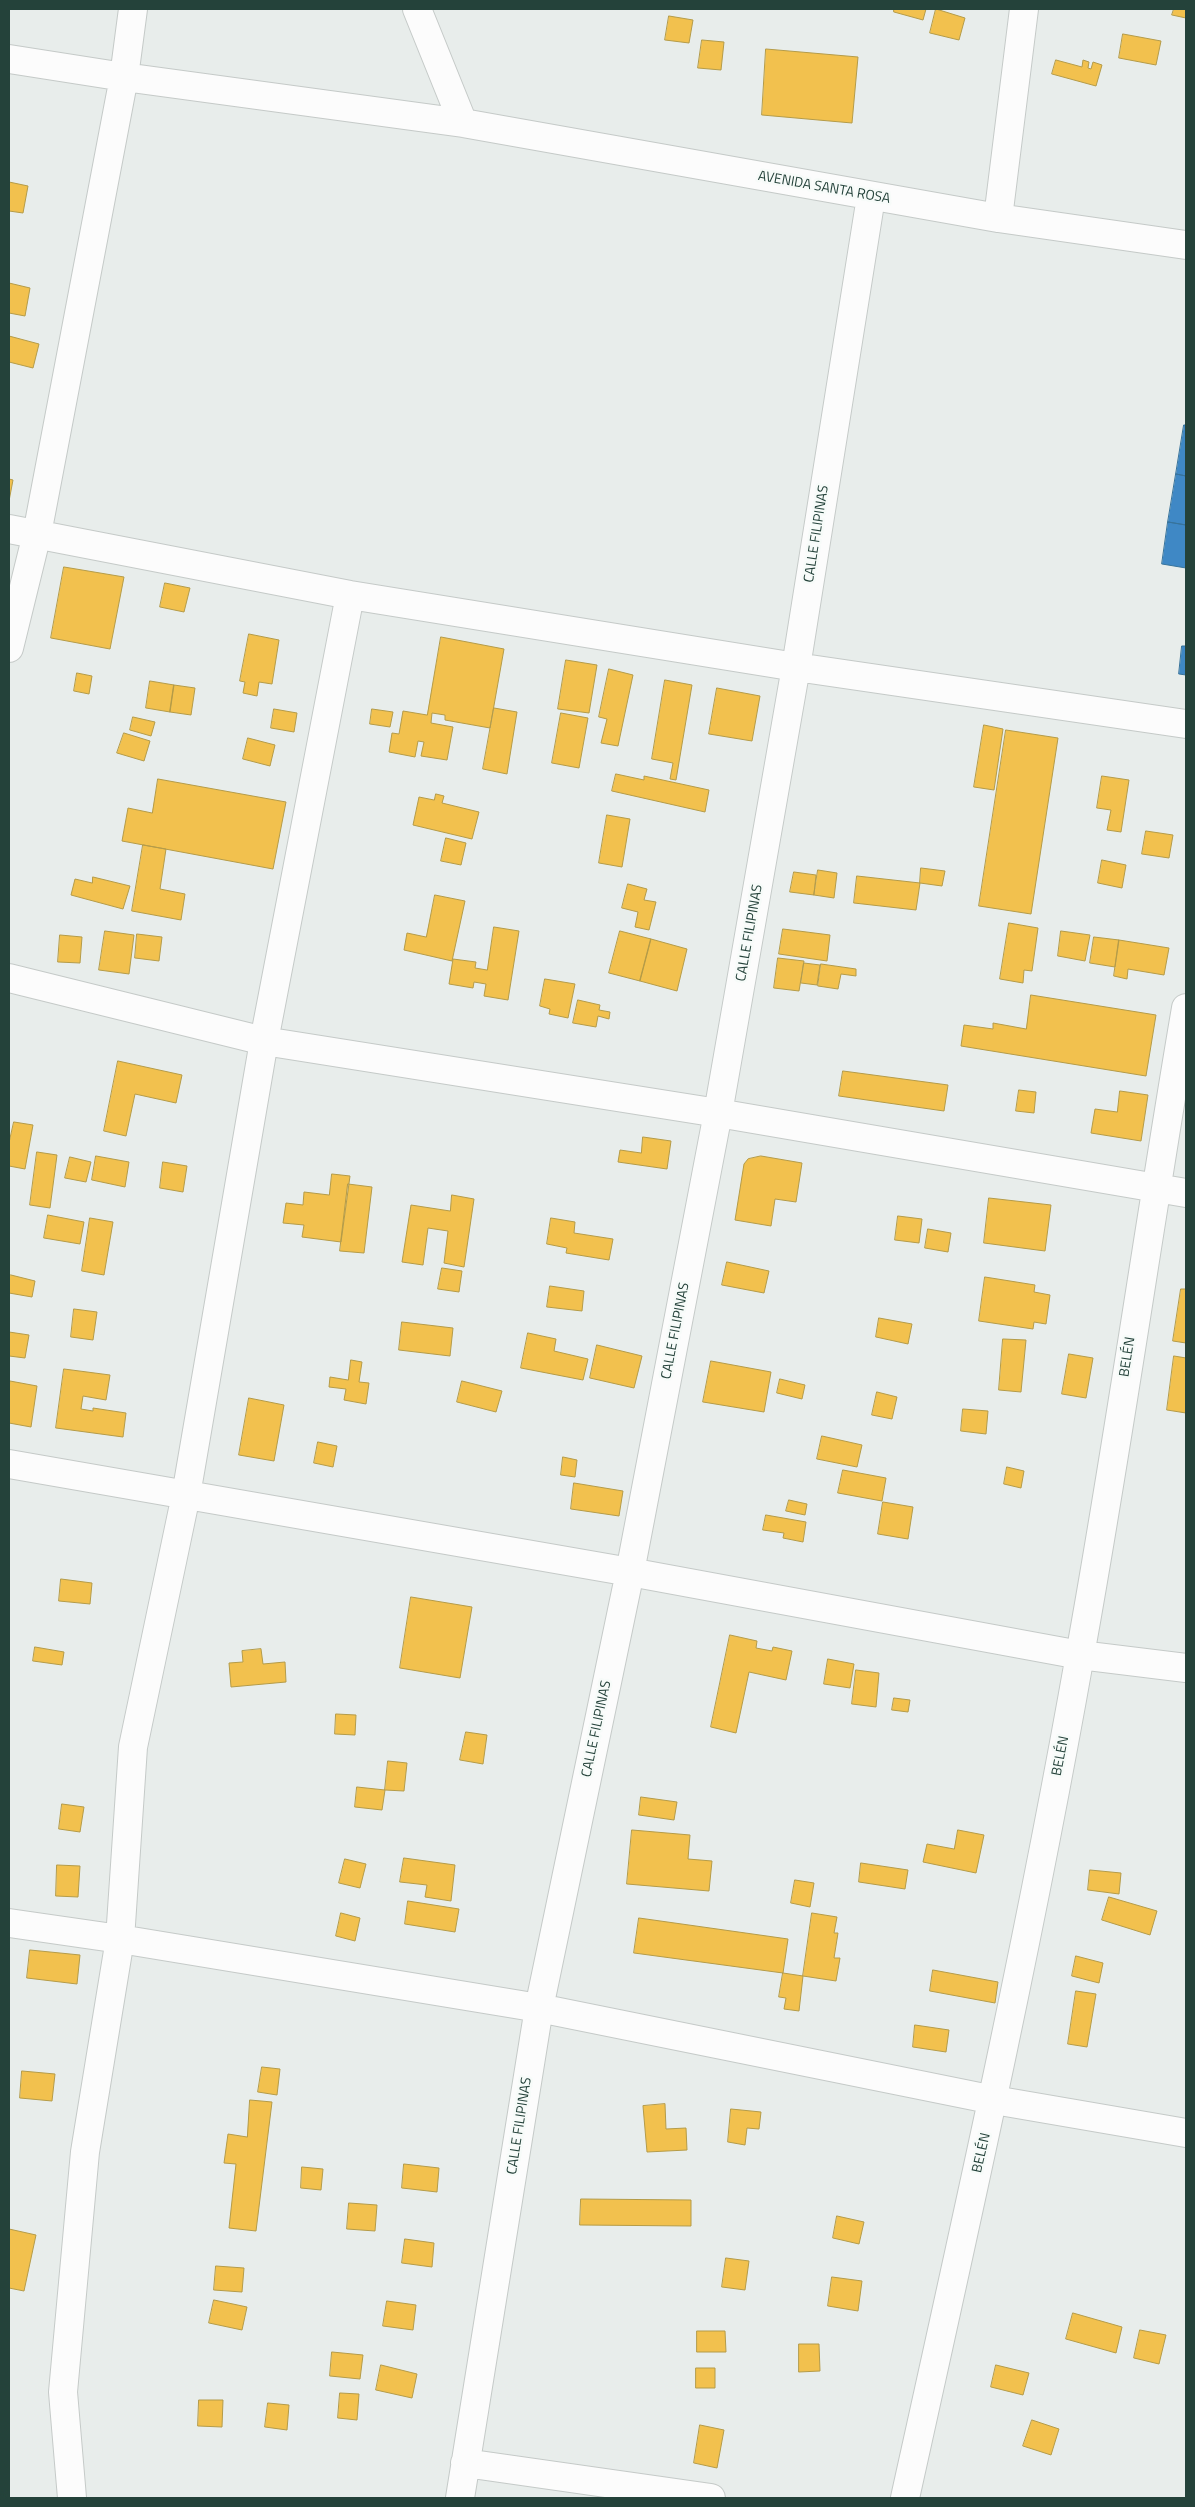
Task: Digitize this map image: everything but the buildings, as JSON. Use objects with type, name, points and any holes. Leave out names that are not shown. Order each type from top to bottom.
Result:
[{"type":"street","points":[[9,648],[37,534],[124,77],[133,9]]},
{"type":"street","points":[[417,9],[464,123]]},
{"type":"street","points":[[998,218],[1024,9]]},
{"type":"street","name":"AVENIDA SANTA ROSA","points":[[9,59],[124,77],[464,123],[871,197],[998,218],[1186,245]]},
{"type":"street","name":"CALLE FILIPINAS","points":[[460,2498],[539,2008],[630,1572],[718,1113],[796,667],[871,197]]},
{"type":"street","points":[[9,529],[350,595],[796,667],[1186,724]]},
{"type":"street","points":[[72,2498],[63,2392],[85,2152],[120,1939],[133,1747],[186,1495],[264,1041],[350,595]]},
{"type":"street","points":[[9,978],[264,1041],[718,1113],[1186,1193]]},
{"type":"street","name":"BELÉN","points":[[905,2498],[994,2100],[1080,1654],[1186,1008]]},
{"type":"street","points":[[9,1464],[630,1572],[1080,1654],[1186,1668]]},
{"type":"street","points":[[9,1923],[120,1939],[539,2008],[994,2100],[1186,2133]]},
{"type":"street","points":[[465,2463],[711,2498]]}]
